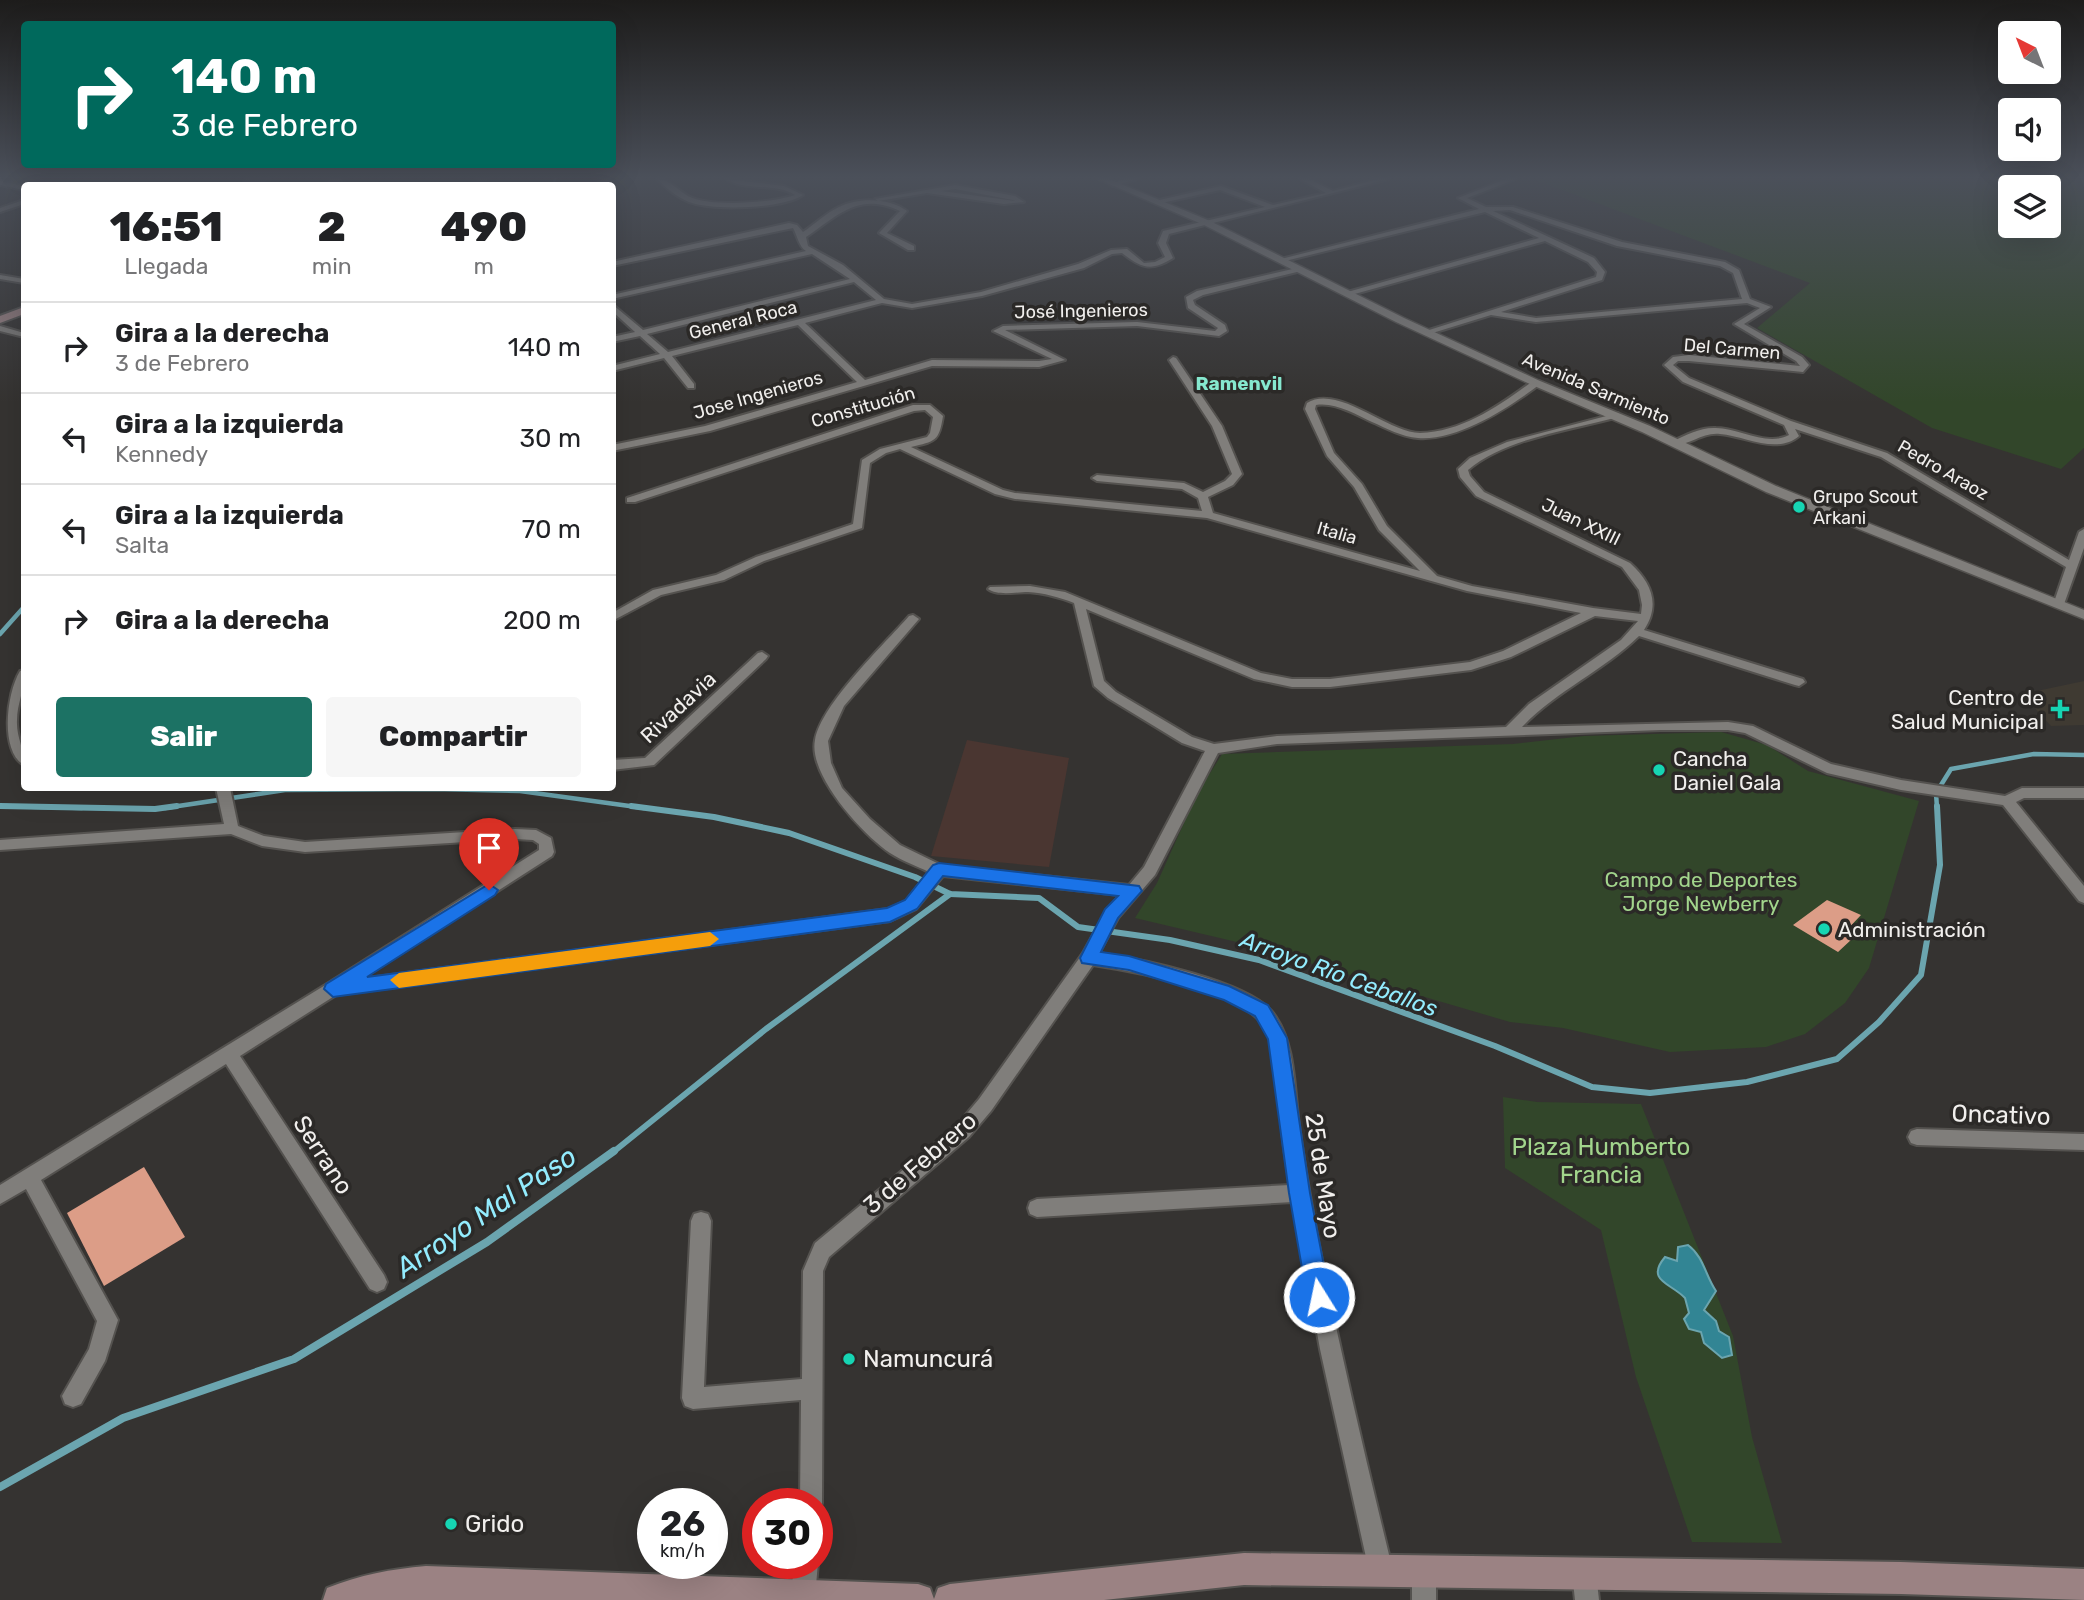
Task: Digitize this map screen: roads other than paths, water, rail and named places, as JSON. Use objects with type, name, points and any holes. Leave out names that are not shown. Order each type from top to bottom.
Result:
[{"type":"main road","points":[[0,320],[21,311]]},
{"type":"main road","points":[[950,1600],[1244,1569],[1381,1571],[1424,1586],[1586,1587],[1901,1578],[2084,1585]]},
{"type":"main road","points":[[339,1600],[381,1586],[426,1582],[918,1600]]},
{"type":"street","points":[[616,263],[659,254]]},
{"type":"street","points":[[616,296],[802,254]]},
{"type":"street","points":[[818,254],[857,279],[882,301],[912,306],[950,302],[1082,267],[1110,254]]},
{"type":"street","points":[[1128,254],[1142,265],[1156,264],[1170,258],[1168,254]]},
{"type":"street","name":"Avenida Sarmiento","points":[[1269,254],[1429,333],[1536,383],[1615,415],[1771,489],[2084,615]]},
{"type":"street","points":[[1281,260],[1307,254]]},
{"type":"street","points":[[1348,293],[1491,254]]},
{"type":"street","points":[[1429,333],[1599,278],[1601,272],[1591,260],[1579,254]]},
{"type":"street","points":[[1491,313],[1536,320],[1747,301],[1736,272],[1722,264],[1669,254]]},
{"type":"street","name":"José Ingenieros","points":[[910,369],[948,362],[1039,364],[1061,360],[997,331],[1003,328],[1137,324],[1216,334],[1223,331],[1222,327],[1191,306],[1189,299],[1200,293],[1298,269]]},
{"type":"street","points":[[0,277],[21,280]]},
{"type":"street","points":[[616,339],[857,279]]},
{"type":"street","name":"General Roca","points":[[616,368],[882,301]]},
{"type":"street","name":"Del Carmen","points":[[1747,301],[1767,307],[1738,324],[1799,359],[1805,365],[1803,369],[1689,358],[1676,359],[1668,365],[1686,380],[1788,423]]},
{"type":"street","points":[[616,310],[667,356],[691,386]]},
{"type":"street","points":[[800,322],[863,383]]},
{"type":"street","points":[[0,328],[21,334]]},
{"type":"street","points":[[1173,360],[1217,426],[1237,474],[1229,483],[1202,496]]},
{"type":"street","name":"Jose Ingenieros","points":[[616,446],[707,429],[910,369]]},
{"type":"street","points":[[1434,579],[1383,528],[1358,486],[1336,464],[1310,409],[1312,403],[1326,401],[1400,431],[1422,436],[1471,425],[1492,415],[1536,383]]},
{"type":"street","name":"Constitución","points":[[616,616],[657,592],[720,578],[760,559],[858,526],[865,462],[883,451],[919,443],[935,434],[938,416],[927,407],[913,408],[631,500]]},
{"type":"street","name":"Juan XXIII","points":[[1615,415],[1489,452],[1469,461],[1463,469],[1465,477],[1480,494],[1626,565],[1639,576],[1645,588],[1648,606],[1646,618]]},
{"type":"street","points":[[1676,443],[1708,430],[1773,442],[1788,441],[1794,436],[1788,423]]},
{"type":"street","name":"Pedro Araoz","points":[[1788,423],[1884,455],[2072,566]]},
{"type":"street","name":"Italia","points":[[903,447],[999,492],[1014,496],[1208,514],[1471,589],[1593,612],[1646,618]]},
{"type":"street","points":[[1097,478],[1184,486],[1202,496],[1208,514]]},
{"type":"street","points":[[2059,605],[2084,532]]},
{"type":"street","points":[[994,589],[1030,589],[1061,594],[1258,677],[1292,683],[1330,683],[1471,666],[1507,654],[1593,612]]},
{"type":"street","points":[[1079,602],[1098,683],[1112,695],[1187,740],[1213,749],[1277,740],[1511,730],[1661,726],[1748,729],[1827,768],[1901,785],[2007,801],[2022,793],[2084,793]]},
{"type":"street","points":[[1511,730],[1533,708],[1636,631],[1646,618]]},
{"type":"street","points":[[913,619],[838,704],[821,741],[824,763],[836,790],[865,823],[895,849],[934,876],[1133,891]]},
{"type":"street","points":[[1636,631],[1800,682]]},
{"type":"street","name":"Rivadavia","points":[[616,765],[649,762],[762,656]]},
{"type":"street","points":[[21,682],[10,707],[18,725],[13,744],[21,756]]},
{"type":"street","name":"3 de Febrero","points":[[811,1488],[813,1270],[822,1250],[963,1131],[1091,952],[1112,914],[1150,871],[1213,749]]},
{"type":"street","points":[[223,791],[230,822]]},
{"type":"street","points":[[2007,801],[2084,897]]},
{"type":"street","points":[[0,845],[230,822],[262,841],[305,847],[515,834],[536,835],[547,842],[547,852],[534,862],[0,1195]]},
{"type":"street","points":[[333,989],[890,915],[911,905],[934,876]]},
{"type":"street","name":"25 de Mayo","points":[[1091,952],[1229,994],[1261,1010],[1278,1038],[1300,1193],[1328,1350],[1381,1571]]},
{"type":"street","name":"Serrano","points":[[229,1054],[377,1282]]},
{"type":"street","name":"Oncativo","points":[[1917,1136],[2084,1142]]},
{"type":"street","points":[[29,1177],[108,1320],[98,1354],[74,1396]]},
{"type":"street","points":[[1037,1208],[1300,1193]]},
{"type":"street","points":[[701,1221],[693,1398],[813,1389]]},
{"type":"street","points":[[803,1596],[805,1579]]},
{"type":"water","points":[[1688,1245],[1698,1255],[1716,1291],[1704,1310],[1716,1321],[1719,1331],[1729,1337],[1732,1355],[1722,1358],[1704,1343],[1701,1332],[1689,1329],[1684,1319],[1689,1313],[1685,1298],[1659,1277],[1658,1271],[1665,1257],[1677,1261],[1678,1247]]},
{"type":"waterway","name":"Arroyo Río Ceballos","points":[[0,634],[21,610]]},
{"type":"waterway","name":"Arroyo Río Ceballos","points":[[1937,808],[1936,793],[1951,769],[2034,754],[2084,755]]},
{"type":"waterway","name":"Arroyo Río Ceballos","points":[[165,808],[278,791]]},
{"type":"waterway","name":"Arroyo Río Ceballos","points":[[520,791],[644,808]]},
{"type":"waterway","name":"Arroyo Río Ceballos","points":[[82,808],[0,806],[155,809],[177,806]]},
{"type":"waterway","name":"Arroyo Río Ceballos","points":[[631,806],[714,817],[789,833],[915,877],[950,894]]},
{"type":"waterway","name":"Arroyo Río Ceballos","points":[[950,894],[1039,898],[1078,927],[1170,940],[1259,960],[1495,1046],[1592,1087],[1650,1093],[1747,1082],[1837,1059],[1879,1022],[1921,975],[1940,865],[1937,806]]},
{"type":"waterway","name":"Arroyo Mal Paso","points":[[612,1153],[766,1029],[950,894]]},
{"type":"waterway","name":"Arroyo Mal Paso","points":[[0,1487],[123,1418],[294,1359],[487,1242],[614,1151]]},
{"type":"place","name":"Grupo Scout Arkani","points":[[1799,507]]},
{"type":"place","name":"Centro de Salud Municipal","points":[[2060,709]]},
{"type":"place","name":"Cancha Daniel Gala","points":[[1659,770]]},
{"type":"place","name":"Administración","points":[[1824,929]]},
{"type":"place","name":"Namuncurá","points":[[849,1359]]},
{"type":"place","name":"Grido","points":[[451,1524]]},
{"type":"district","name":"Ramenvil","points":[[1239,383]]},
{"type":"park label","name":"Campo de Deportes Jorge Newberry","points":[[1701,891]]},
{"type":"park label","name":"Plaza Humberto Francia","points":[[1601,1161]]}]
